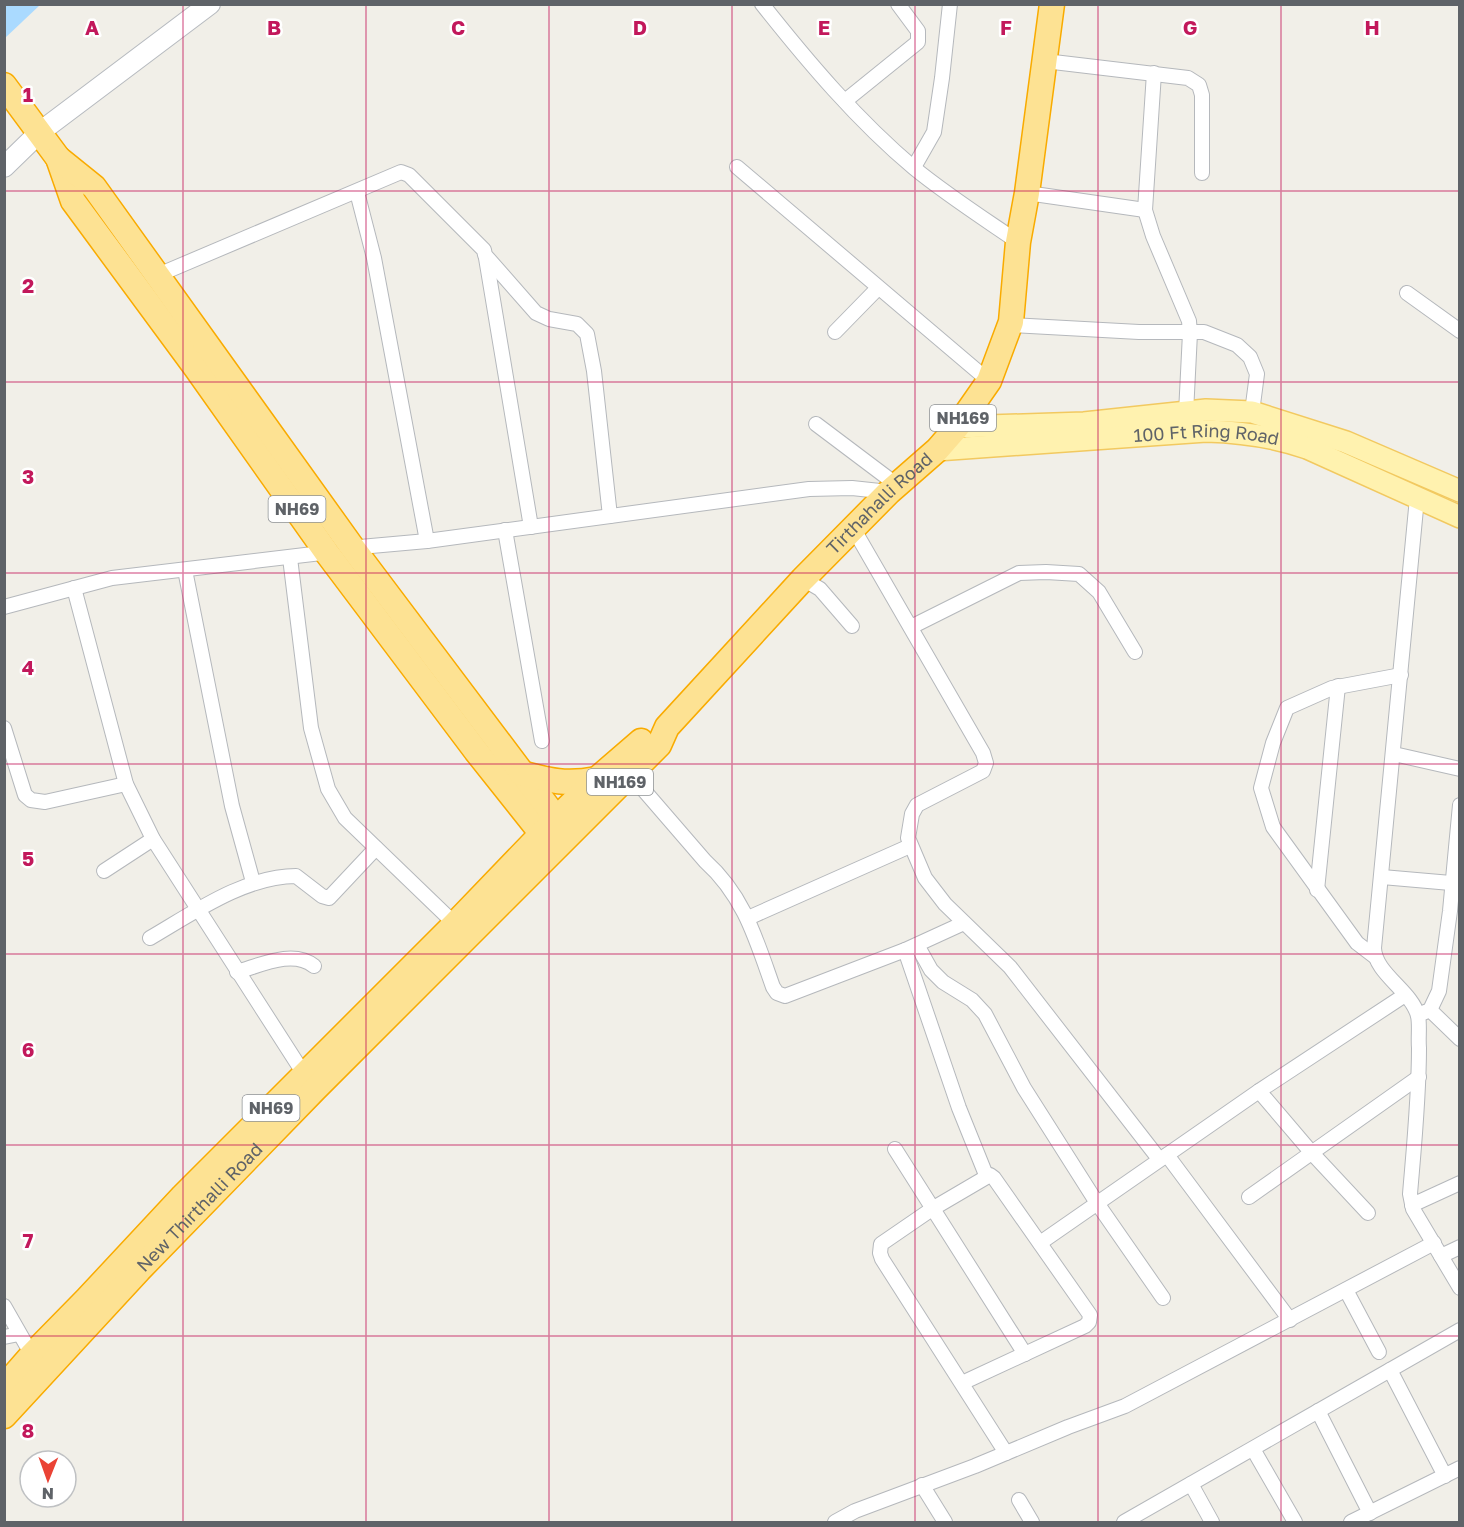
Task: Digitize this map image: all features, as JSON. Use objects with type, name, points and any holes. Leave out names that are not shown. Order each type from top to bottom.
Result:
[{"type":"highway","name":"Tirthahalli Road","points":[[555,834],[629,773],[658,745],[667,727],[803,579],[893,488],[937,450],[957,427],[989,381],[1010,325],[1018,242],[1027,193],[1052,4]]},
{"type":"highway","name":"NH69","points":[[4,85],[58,159],[73,201],[240,429],[327,553],[514,799],[555,834]]},
{"type":"highway","name":"NH69","points":[[58,159],[94,187],[352,547],[521,773],[555,834]]},
{"type":"highway","name":"NH169","points":[[555,834],[597,779],[648,735],[667,727]]},
{"type":"highway","points":[[521,773],[557,783],[579,783],[597,779]]},
{"type":"highway","points":[[513,864],[518,847],[514,799]]},
{"type":"highway","name":"NH69","points":[[4,1387],[48,1348],[183,1196],[513,864],[555,834]]},
{"type":"highway","name":"New Thirthalli Road","points":[[4,1416],[48,1348],[139,1270],[340,1063],[555,834]]},
{"type":"main road","name":"100 Ft Ring Road","points":[[957,427],[1084,423],[1206,411],[1252,412],[1346,442],[1460,491]]},
{"type":"main road","name":"100 Ft Ring Road","points":[[937,450],[1206,431],[1236,432],[1281,439],[1306,448],[1460,517]]},
{"type":"street","points":[[4,166],[33,123],[210,4]]},
{"type":"street","points":[[762,4],[797,48],[845,101],[914,167],[1018,242]]},
{"type":"street","points":[[845,101],[918,42],[918,31],[898,4]]},
{"type":"street","points":[[914,167],[934,132],[950,4]]},
{"type":"street","points":[[1045,60],[1188,78],[1199,85],[1202,95],[1202,173]]},
{"type":"street","points":[[1154,73],[1145,210],[1153,236],[1189,321],[1186,413]]},
{"type":"street","points":[[736,167],[989,381]]},
{"type":"street","points":[[158,275],[401,172],[409,175],[484,250],[531,527]]},
{"type":"street","points":[[357,192],[374,258],[427,541]]},
{"type":"street","points":[[1027,193],[1145,210]]},
{"type":"street","points":[[485,255],[536,313],[549,319],[577,324],[587,334],[594,371],[610,516]]},
{"type":"street","points":[[835,332],[878,288]]},
{"type":"street","points":[[1407,293],[1460,331]]},
{"type":"street","points":[[1010,325],[1204,332],[1237,345],[1250,357],[1257,374],[1252,412]]},
{"type":"street","points":[[816,424],[893,488]]},
{"type":"street","points":[[4,607],[112,578],[290,558],[352,547],[427,541],[808,489],[893,488]]},
{"type":"street","points":[[1374,956],[1417,498]]},
{"type":"street","points":[[853,528],[983,753],[986,763],[983,771],[917,805],[912,814],[909,826],[910,846],[925,878],[945,904],[1010,967],[1290,1320]]},
{"type":"street","points":[[505,530],[542,741]]},
{"type":"street","points":[[290,558],[311,728],[328,789],[345,818],[455,924]]},
{"type":"street","points":[[185,570],[232,806],[253,882]]},
{"type":"street","points":[[911,627],[1019,573],[1079,574],[1100,592],[1135,652]]},
{"type":"street","points":[[803,579],[820,589],[852,626]]},
{"type":"street","points":[[74,588],[126,784],[153,840],[304,1074]]},
{"type":"street","points":[[1401,675],[1338,686],[1287,708],[1273,743],[1261,788],[1273,827],[1357,943],[1374,956],[1405,995],[1424,1013],[1460,1039]]},
{"type":"street","points":[[1317,890],[1338,686]]},
{"type":"street","points":[[4,728],[25,795],[31,800],[45,802],[126,784]]},
{"type":"street","points":[[1394,754],[1460,769]]},
{"type":"street","points":[[629,773],[734,893],[748,918],[777,993],[785,996],[911,948],[964,923]]},
{"type":"street","points":[[1460,805],[1451,883],[1455,911],[1439,991],[1424,1013],[1410,1194],[1412,1205],[1460,1288]]},
{"type":"street","points":[[104,871],[153,840]]},
{"type":"street","points":[[748,918],[910,846]]},
{"type":"street","points":[[150,938],[253,882],[296,876],[322,896],[329,898],[376,848]]},
{"type":"street","points":[[1382,877],[1451,883]]},
{"type":"street","points":[[911,948],[959,1108],[986,1175]]},
{"type":"street","points":[[911,948],[944,982],[972,1000],[985,1014],[1024,1088],[1097,1203],[1163,1298]]},
{"type":"street","points":[[237,972],[292,958],[307,961],[314,966]]},
{"type":"street","points":[[1040,1243],[1259,1091],[1405,995]]},
{"type":"street","points":[[1249,1197],[1419,1077]]},
{"type":"street","points":[[1259,1091],[1311,1152],[1368,1213]]},
{"type":"street","points":[[895,1149],[1025,1354]]},
{"type":"street","points":[[962,1383],[1085,1326],[1089,1322],[1090,1315],[990,1175],[986,1175],[932,1209],[881,1244],[880,1252],[882,1259],[924,1327],[1006,1453]]},
{"type":"street","points":[[1412,1205],[1460,1183]]},
{"type":"street","points":[[835,1522],[855,1511],[1006,1453],[1068,1426],[1125,1406],[1346,1290],[1437,1249],[1460,1247]]},
{"type":"street","points":[[1346,1290],[1379,1352]]},
{"type":"street","points":[[4,1306],[19,1334],[48,1348]]},
{"type":"street","points":[[1124,1522],[1460,1330]]},
{"type":"street","points":[[4,1337],[19,1334]]},
{"type":"street","points":[[1390,1370],[1445,1476]]},
{"type":"street","points":[[1318,1411],[1370,1513]]},
{"type":"street","points":[[1253,1449],[1295,1522]]},
{"type":"street","points":[[1351,1522],[1460,1468]]},
{"type":"street","points":[[1191,1484],[1212,1522]]},
{"type":"street","points":[[922,1485],[945,1522]]},
{"type":"street","points":[[1019,1500],[1032,1522]]},
{"type":"water","points":[[5,4],[40,4],[40,5],[5,38]]}]
